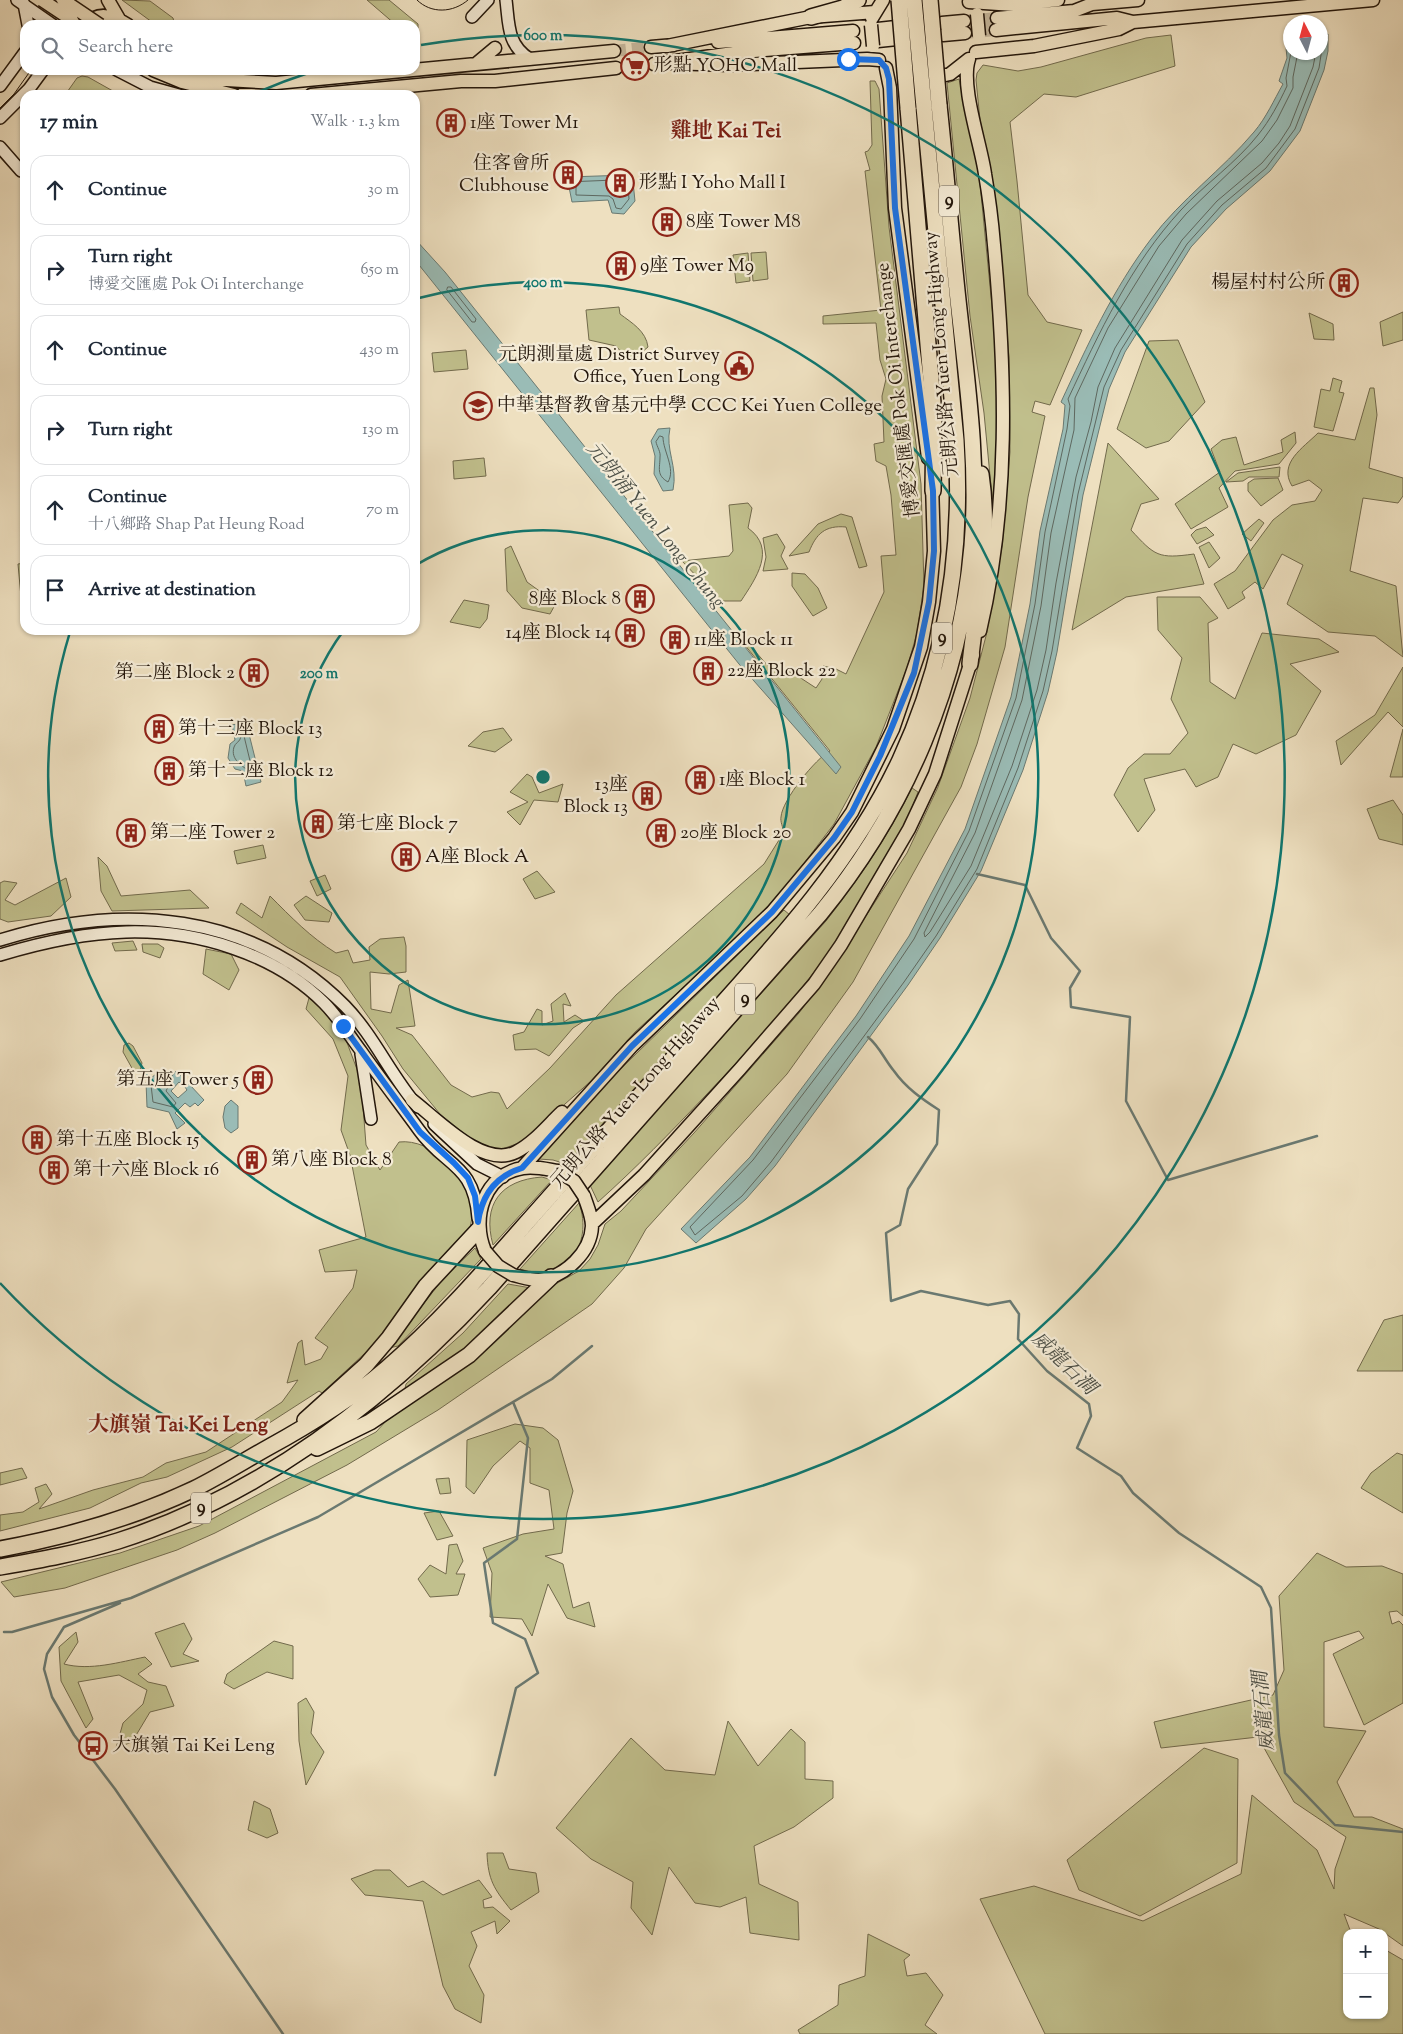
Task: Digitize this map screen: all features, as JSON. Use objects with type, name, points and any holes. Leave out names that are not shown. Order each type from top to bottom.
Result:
[{"type":"highway","points":[[811,17],[843,8],[858,0]]},
{"type":"highway","points":[[899,0],[934,415],[933,491]]},
{"type":"highway","name":"元朗公路 Yuen Long Highway","points":[[0,1567],[77,1552],[144,1531],[203,1507],[280,1467],[394,1380],[465,1314],[820,914],[860,862],[894,806],[915,764],[938,708],[955,649],[966,594],[972,545],[972,426],[932,106],[914,0]]},
{"type":"highway","name":"元朗公路 Yuen Long Highway","points":[[0,1549],[70,1534],[163,1502],[222,1474],[325,1416],[366,1386],[421,1337],[473,1283],[807,906],[846,855],[868,820],[900,759],[923,703],[940,645],[954,567],[958,514],[956,440],[932,106],[930,0]]},
{"type":"highway","points":[[970,664],[980,593],[986,513],[972,426]]},
{"type":"highway","points":[[285,1438],[366,1364],[389,1338],[426,1286],[478,1226]]},
{"type":"highway","points":[[280,1467],[370,1422],[468,1355],[551,1278]]},
{"type":"main road","points":[[42,0],[77,18]]},
{"type":"main road","points":[[50,20],[62,0],[77,18]]},
{"type":"main road","points":[[108,0],[122,20]]},
{"type":"main road","points":[[472,17],[488,0]]},
{"type":"main road","points":[[506,0],[512,43],[522,54],[530,59]]},
{"type":"main road","points":[[882,0],[874,12],[875,35],[896,33]]},
{"type":"main road","points":[[968,1],[1014,5],[1028,1],[1058,0]]},
{"type":"main road","points":[[1079,0],[1092,4]]},
{"type":"main road","points":[[1138,0],[1092,4],[1074,11],[996,24],[1117,18],[1133,22],[1373,0]]},
{"type":"main road","points":[[0,940],[44,928],[99,920],[125,919],[188,924],[237,937],[292,962],[329,992],[356,1020],[404,1095],[420,1132],[468,1178],[475,1196],[478,1226],[485,1250],[498,1266],[513,1275],[529,1279],[551,1278],[577,1259],[585,1248],[592,1224],[644,1176],[814,984],[841,946],[886,872],[935,774],[970,664],[989,595],[1003,458],[1004,411],[1003,363],[994,245],[986,174],[966,77],[979,36],[977,14],[968,1]]},
{"type":"main road","points":[[21,2],[48,20]]},
{"type":"main road","points":[[21,2],[26,20]]},
{"type":"main road","points":[[667,46],[811,17],[874,12]]},
{"type":"main road","points":[[99,20],[108,16],[118,20]]},
{"type":"main road","points":[[669,63],[729,65],[857,59],[882,64],[904,77],[924,80],[950,74],[972,56],[986,49],[1034,46],[1119,29],[1133,22]]},
{"type":"main road","points":[[942,29],[964,27]]},
{"type":"main road","name":"博愛交匯處 Pok Oi Interchange","points":[[632,1046],[772,912],[834,838],[852,812],[880,756],[914,673],[929,602],[934,551],[933,491],[896,215],[890,88],[875,35]]},
{"type":"main road","points":[[651,47],[853,37],[654,64]]},
{"type":"main road","points":[[477,63],[495,48]]},
{"type":"main road","points":[[420,69],[477,63],[501,63],[614,51]]},
{"type":"main road","points":[[0,86],[20,59]]},
{"type":"main road","points":[[501,63],[516,77]]},
{"type":"main road","points":[[368,90],[460,82],[495,82],[516,77],[616,68]]},
{"type":"main road","points":[[28,90],[39,75]]},
{"type":"main road","points":[[127,75],[150,87],[161,90]]},
{"type":"main road","points":[[165,75],[182,82],[210,79],[247,82],[290,82],[359,75]]},
{"type":"main road","points":[[197,75],[210,79],[226,90]]},
{"type":"main road","points":[[0,118],[20,98]]},
{"type":"main road","points":[[0,147],[20,170]]},
{"type":"main road","points":[[0,956],[73,938],[127,932],[156,933],[213,942],[259,958],[291,976],[326,1004],[361,1052],[404,1095],[472,1160],[485,1170],[503,1177]]},
{"type":"main road","points":[[404,1095],[478,1151],[502,1157],[525,1147],[632,1046]]},
{"type":"main road","points":[[478,1226],[483,1200],[490,1190],[503,1177],[522,1168],[632,1046]]},
{"type":"main road","points":[[361,1052],[371,1119]]},
{"type":"main road","points":[[522,1168],[543,1168],[558,1172],[574,1181],[584,1196],[592,1224]]},
{"type":"shaded area","points":[[122,0],[150,1],[174,20],[149,20]]},
{"type":"shaded area","points":[[367,0],[389,0],[413,20],[390,20]]},
{"type":"shaded area","points":[[1171,35],[1175,66],[1076,97],[1044,94],[1010,122],[1028,295],[1047,322],[1082,330],[1050,405],[1035,401],[1032,412],[1045,416],[1028,497],[1005,647],[977,744],[961,787],[853,982],[787,1074],[646,1229],[624,1268],[592,1304],[438,1410],[347,1465],[215,1533],[177,1550],[65,1588],[14,1597],[1,1582],[120,1553],[199,1526],[376,1432],[386,1421],[428,1392],[550,1287],[579,1271],[590,1259],[598,1245],[605,1224],[621,1211],[694,1133],[799,1013],[826,977],[907,853],[938,787],[970,698],[986,636],[1002,546],[1010,452],[1009,357],[994,188],[980,120],[977,73],[983,65],[1018,71],[1041,67],[1146,38]]},
{"type":"shaded area","points":[[82,76],[88,77],[111,90],[69,90],[77,78]]},
{"type":"shaded area","points":[[959,79],[978,163],[998,368],[997,459],[993,507],[984,413],[970,316],[947,83]]},
{"type":"shaded area","points":[[870,81],[875,81],[879,89],[889,227],[921,484],[924,586],[917,633],[907,668],[876,747],[834,824],[782,892],[748,928],[635,1032],[591,1081],[522,1142],[502,1149],[490,1148],[475,1142],[440,1114],[403,1069],[340,977],[287,947],[236,913],[241,903],[262,918],[270,896],[301,926],[327,947],[336,953],[348,950],[353,963],[370,960],[369,947],[380,939],[404,937],[406,972],[389,974],[370,972],[371,1009],[391,1013],[399,985],[408,980],[415,1026],[396,1028],[412,1035],[451,1085],[472,1097],[491,1092],[499,1093],[507,1109],[550,1068],[616,995],[764,864],[784,832],[781,819],[787,800],[809,770],[830,751],[744,644],[747,642],[768,666],[793,673],[816,688],[822,679],[823,666],[846,674],[884,592],[881,556],[896,555],[891,495],[886,466],[876,461],[874,444],[884,442],[882,396],[886,379],[880,360],[876,323],[823,324],[823,316],[881,310],[865,171],[870,170],[865,152],[872,145]]},
{"type":"shaded area","points":[[766,252],[768,279],[753,281],[751,253]]},
{"type":"shaded area","points":[[748,253],[750,281],[736,283],[733,255]]},
{"type":"shaded area","points":[[619,307],[620,314],[634,324],[647,341],[648,347],[630,362],[616,346],[589,340],[586,310]]},
{"type":"shaded area","points":[[1403,312],[1403,340],[1383,346],[1380,322]]},
{"type":"shaded area","points":[[1309,313],[1333,324],[1334,340],[1314,339]]},
{"type":"shaded area","points":[[1178,340],[1205,402],[1169,441],[1146,448],[1117,429],[1149,341]]},
{"type":"shaded area","points":[[466,350],[468,369],[434,372],[432,353]]},
{"type":"shaded area","points":[[1333,378],[1342,381],[1339,392],[1344,393],[1333,431],[1314,427],[1321,389],[1330,391]]},
{"type":"shaded area","points":[[1370,388],[1374,388],[1377,415],[1369,468],[1403,478],[1403,496],[1398,503],[1363,498],[1350,571],[1396,586],[1403,657],[1375,636],[1328,632],[1287,604],[1303,565],[1282,554],[1263,589],[1255,582],[1242,592],[1245,598],[1228,609],[1214,584],[1235,571],[1273,520],[1292,505],[1315,501],[1322,490],[1309,480],[1292,486],[1288,478],[1290,463],[1299,450],[1318,433],[1355,440]]},
{"type":"shaded area","points":[[1295,432],[1296,443],[1279,464],[1235,471],[1219,488],[1228,507],[1191,529],[1175,504],[1220,472],[1211,449],[1222,440],[1236,437],[1244,465],[1283,452],[1281,440]]},
{"type":"shaded area","points":[[1108,443],[1159,499],[1141,504],[1131,530],[1158,554],[1172,556],[1194,554],[1204,584],[1126,597],[1072,630]]},
{"type":"shaded area","points":[[484,458],[486,476],[454,479],[453,461]]},
{"type":"shaded area","points":[[1280,467],[1279,477],[1249,477],[1243,481],[1226,482],[1238,473]]},
{"type":"shaded area","points":[[1278,478],[1283,490],[1261,506],[1248,491],[1248,483],[1254,479]]},
{"type":"shaded area","points":[[748,503],[752,508],[748,528],[757,536],[761,545],[761,564],[741,601],[720,601],[682,561],[729,556],[733,551],[729,505]]},
{"type":"shaded area","points":[[841,514],[852,517],[867,566],[859,568],[846,527],[827,529],[818,536],[809,552],[789,556],[818,524]]},
{"type":"shaded area","points":[[1259,519],[1264,523],[1251,541],[1242,534]]},
{"type":"shaded area","points":[[1206,527],[1214,535],[1197,544],[1191,535],[1196,530]]},
{"type":"shaded area","points":[[777,534],[785,547],[781,556],[788,569],[763,571],[766,557],[763,538]]},
{"type":"shaded area","points":[[1209,542],[1220,558],[1209,568],[1199,547]]},
{"type":"shaded area","points":[[511,546],[527,582],[556,603],[550,614],[522,608],[507,591],[505,549]]},
{"type":"shaded area","points":[[18,564],[20,564],[20,586]]},
{"type":"shaded area","points":[[792,573],[805,574],[818,588],[827,608],[813,616],[792,586]]},
{"type":"shaded area","points":[[1157,597],[1200,597],[1218,618],[1208,623],[1210,682],[1235,699],[1262,633],[1319,639],[1339,652],[1290,664],[1321,691],[1296,735],[1256,754],[1233,744],[1218,777],[1196,787],[1185,769],[1144,779],[1155,810],[1138,832],[1114,795],[1128,768],[1144,754],[1170,754],[1188,733],[1171,699],[1182,658],[1158,630]]},
{"type":"shaded area","points":[[464,600],[489,605],[487,619],[480,628],[450,622]]},
{"type":"shaded area","points":[[1403,667],[1403,727],[1388,712],[1341,765],[1336,741],[1375,715]]},
{"type":"shaded area","points":[[503,728],[512,740],[495,752],[468,746],[483,732]]},
{"type":"shaded area","points":[[1403,729],[1403,777],[1390,777]]},
{"type":"shaded area","points":[[527,774],[532,777],[539,793],[563,784],[558,802],[534,800],[520,825],[507,812],[528,802],[510,792]]},
{"type":"shaded area","points":[[912,788],[918,792],[900,835],[879,876],[828,954],[769,1027],[738,1061],[653,1150],[598,1202],[590,1185],[826,921],[872,857]]},
{"type":"shaded area","points":[[1393,800],[1403,815],[1403,845],[1379,839],[1367,809]]},
{"type":"shaded area","points":[[263,845],[266,858],[237,864],[234,851]]},
{"type":"shaded area","points":[[98,857],[107,866],[121,896],[190,890],[209,908],[112,911],[101,891]]},
{"type":"shaded area","points":[[537,871],[555,892],[535,899],[523,879]]},
{"type":"shaded area","points":[[325,875],[331,889],[317,896],[310,881]]},
{"type":"shaded area","points":[[66,878],[71,897],[51,916],[8,922],[0,919],[0,883],[4,881],[17,883],[5,900],[15,905]]},
{"type":"shaded area","points":[[306,896],[332,913],[329,922],[305,920],[294,905]]},
{"type":"shaded area","points":[[784,910],[790,915],[715,1001],[566,1164],[553,1160],[539,1159],[600,1089]]},
{"type":"shaded area","points":[[133,941],[137,950],[115,951],[112,943]]},
{"type":"shaded area","points":[[142,944],[158,944],[164,948],[160,958],[143,952]]},
{"type":"shaded area","points":[[206,949],[231,954],[239,970],[229,990],[203,974]]},
{"type":"shaded area","points":[[565,993],[571,1006],[563,1004],[564,1022],[575,1015],[584,1021],[573,1028],[549,1056],[536,1049],[515,1050],[513,1035],[524,1032],[537,1009],[542,1011],[542,1025],[553,1021],[551,1004]]},
{"type":"shaded area","points":[[309,998],[323,1007],[343,1032],[361,1080],[366,1145],[380,1170],[399,1142],[412,1142],[436,1153],[457,1172],[465,1184],[473,1209],[470,1228],[378,1341],[322,1393],[319,1391],[232,1447],[167,1477],[141,1483],[90,1508],[0,1531],[0,1515],[23,1512],[39,1502],[35,1488],[46,1484],[52,1494],[39,1509],[93,1490],[143,1477],[166,1463],[206,1452],[282,1402],[298,1380],[287,1383],[298,1343],[302,1340],[305,1365],[321,1359],[328,1347],[315,1338],[353,1288],[357,1270],[325,1272],[319,1250],[366,1237],[350,1155],[341,1130],[348,1076],[333,1039],[306,1009]]},
{"type":"shaded area","points":[[129,1043],[133,1046],[142,1063],[140,1071],[133,1070],[123,1052],[124,1045]]},
{"type":"shaded area","points":[[542,1177],[552,1180],[493,1245],[490,1218],[498,1197],[505,1189],[515,1183]]},
{"type":"shaded area","points":[[579,1203],[583,1218],[582,1233],[579,1246],[572,1257],[562,1265],[550,1270],[536,1272],[520,1269]]},
{"type":"shaded area","points":[[475,1248],[481,1259],[398,1346],[389,1348],[443,1279]]},
{"type":"shaded area","points":[[508,1284],[531,1288],[471,1345],[404,1393],[406,1384],[463,1333]]},
{"type":"shaded area","points":[[1403,1315],[1403,1371],[1357,1371],[1384,1320]]},
{"type":"shaded area","points":[[515,1424],[543,1428],[558,1440],[573,1491],[567,1513],[562,1553],[545,1556],[563,1564],[573,1608],[589,1602],[595,1627],[567,1618],[548,1584],[532,1636],[522,1619],[490,1617],[492,1573],[483,1548],[523,1534],[554,1529],[549,1490],[530,1483],[530,1448],[520,1441],[493,1466],[474,1494],[466,1487],[467,1440]]},
{"type":"shaded area","points":[[1397,1453],[1403,1455],[1403,1513],[1361,1488],[1371,1473]]},
{"type":"shaded area","points":[[22,1468],[27,1478],[0,1485],[0,1473]]},
{"type":"shaded area","points":[[449,1478],[451,1493],[440,1494],[436,1479]]},
{"type":"shaded area","points":[[439,1511],[453,1536],[437,1540],[424,1513]]},
{"type":"shaded area","points":[[457,1544],[463,1561],[456,1574],[465,1574],[458,1595],[430,1597],[418,1579],[430,1565],[446,1574],[449,1545]]},
{"type":"shaded area","points":[[1317,1553],[1346,1567],[1382,1566],[1403,1574],[1403,1616],[1397,1611],[1389,1612],[1392,1624],[1399,1621],[1403,1625],[1403,1703],[1364,1725],[1333,1654],[1364,1638],[1359,1631],[1324,1642],[1324,1727],[1366,1731],[1337,1782],[1354,1817],[1372,1817],[1403,1829],[1403,1946],[1388,1935],[1388,1929],[1379,1929],[1344,1914],[1350,1929],[1343,1929],[1343,2019],[1388,2019],[1388,1951],[1403,1960],[1403,2034],[1045,2034],[980,1899],[1034,1886],[1143,1921],[1241,1874],[1252,1795],[1317,1850],[1334,1889],[1335,1869],[1346,1837],[1294,1802],[1258,1737],[1161,1748],[1154,1722],[1273,1695],[1284,1670],[1279,1596]]},
{"type":"shaded area","points":[[184,1623],[192,1639],[183,1654],[199,1661],[171,1667],[155,1633]]},
{"type":"shaded area","points":[[76,1632],[78,1642],[64,1664],[84,1667],[145,1657],[152,1664],[138,1674],[148,1682],[166,1686],[174,1706],[150,1712],[132,1742],[116,1748],[123,1723],[143,1704],[147,1690],[119,1675],[78,1682],[93,1719],[86,1728],[61,1681],[59,1647]]},
{"type":"shaded area","points":[[274,1641],[293,1646],[293,1679],[267,1672],[234,1689],[224,1683],[227,1674]]},
{"type":"shaded area","points":[[306,1698],[314,1712],[311,1733],[324,1752],[306,1785],[299,1741],[298,1703]]},
{"type":"shaded area","points":[[728,1721],[758,1766],[791,1729],[805,1742],[805,1779],[833,1781],[833,1798],[794,1827],[754,1846],[759,1884],[798,1902],[799,1940],[750,1933],[746,1897],[720,1907],[695,1903],[669,1867],[652,1935],[631,1908],[633,1882],[591,1859],[556,1828],[631,1738],[665,1770],[715,1775]]},
{"type":"shaded area","points":[[1204,1748],[1238,1759],[1237,1863],[1140,1916],[1079,1890],[1067,1860]]},
{"type":"shaded area","points":[[254,1801],[270,1809],[278,1833],[267,1838],[248,1830]]},
{"type":"shaded area","points":[[487,1853],[503,1853],[509,1869],[536,1873],[539,1892],[511,1910],[493,1884]]},
{"type":"shaded area","points":[[375,1870],[390,1870],[408,1887],[423,1881],[443,1895],[479,1880],[492,1897],[483,1900],[484,1908],[493,1907],[510,1921],[497,1934],[495,1921],[471,1932],[477,1946],[469,1966],[484,1995],[481,2023],[455,2009],[443,1986],[423,1901],[365,1895],[351,1879]]},
{"type":"shaded area","points":[[868,1934],[910,1955],[904,1960],[907,1976],[926,1973],[943,1995],[925,2025],[937,2034],[800,2034],[798,2030],[838,2005],[839,1985],[865,1976]]},
{"type":"water","points":[[1286,60],[1326,60],[1300,131],[1270,171],[1226,209],[1191,247],[1125,352],[1109,389],[1083,495],[1057,652],[1048,692],[1023,770],[981,871],[940,938],[908,985],[775,1166],[746,1199],[696,1243],[681,1229],[750,1157],[856,1016],[909,936],[965,829],[1011,697],[1030,604],[1040,531],[1063,429],[1065,405],[1061,402],[1102,318],[1137,258],[1175,211],[1254,132],[1270,109],[1283,84],[1279,81]]},
{"type":"water","points":[[629,175],[629,181],[633,182],[635,201],[624,214],[612,213],[608,200],[572,202],[567,177]]},
{"type":"water","name":"元朗涌 Yuen Long Chung","points":[[420,244],[445,272],[841,767],[836,774],[739,664],[420,266]]},
{"type":"water","points":[[670,428],[669,444],[674,473],[673,490],[663,491],[654,474],[655,456],[651,441],[658,429]]},
{"type":"water","points":[[246,722],[261,782],[246,786],[243,771],[235,769],[228,758],[230,744],[235,740],[232,725]]},
{"type":"water","points":[[167,1071],[172,1076],[176,1071],[185,1080],[181,1084],[179,1082],[171,1091],[178,1098],[187,1090],[185,1087],[189,1084],[204,1100],[198,1106],[195,1103],[190,1107],[185,1103],[175,1113],[185,1123],[177,1129],[169,1112],[147,1107],[146,1082],[156,1074]]},
{"type":"water","points":[[231,1100],[238,1106],[238,1128],[231,1133],[225,1128],[223,1117],[225,1106]]},
{"type":"waterway","points":[[977,874],[1025,885],[1051,938],[1080,971],[1070,988],[1071,1007],[1130,1017],[1126,1101],[1168,1180],[1317,1136]]},
{"type":"waterway","name":"威龍石澗","points":[[868,1037],[904,1083],[939,1110],[937,1144],[908,1189],[900,1225],[886,1233],[891,1301],[921,1291],[988,1305],[1010,1301],[1019,1314],[1018,1339],[1047,1371],[1089,1404],[1091,1416],[1077,1448],[1121,1476],[1133,1493],[1179,1533],[1261,1587],[1271,1608],[1279,1735],[1285,1773],[1335,1825],[1403,1832]]},
{"type":"waterway","points":[[4,1632],[12,1632],[131,1598],[318,1517],[552,1379],[592,1346]]},
{"type":"waterway","points":[[495,1775],[516,1688],[538,1673],[525,1639],[493,1623],[484,1563],[517,1539],[528,1438],[513,1402]]},
{"type":"waterway","points":[[120,1603],[64,1627],[47,1654],[44,1669],[52,1697],[74,1735],[115,1789],[283,2034]]},
{"type":"tunnel","points":[[964,21],[997,18]]},
{"type":"tunnel","points":[[965,33],[996,30]]},
{"type":"tunnel","points":[[614,51],[651,47]]},
{"type":"tunnel","points":[[616,68],[654,64]]},
{"type":"tram line","points":[[59,20],[72,0]]},
{"type":"tram line","points":[[417,0],[435,10],[456,7],[468,0]]},
{"type":"tram line","points":[[0,108],[14,94],[27,75]]},
{"type":"place","name":"形點 YOHO Mall","points":[[635,66]]},
{"type":"place","name":"1座 Tower M1","points":[[451,123]]},
{"type":"place","name":"住客會所 Clubhouse","points":[[568,175]]},
{"type":"place","name":"形點 I Yoho Mall I","points":[[620,183]]},
{"type":"place","name":"8座 Tower M8","points":[[667,222]]},
{"type":"place","name":"9座 Tower M9","points":[[621,266]]},
{"type":"place","name":"楊屋村村公所","points":[[1344,283]]},
{"type":"place","name":"元朗測量處 District Survey Office, Yuen Long","points":[[739,366]]},
{"type":"place","name":"中華基督教會基元中學 CCC Kei Yuen College","points":[[478,406]]},
{"type":"place","name":"8座 Block 8","points":[[640,599]]},
{"type":"place","name":"14座 Block 14","points":[[630,633]]},
{"type":"place","name":"11座 Block 11","points":[[675,640]]},
{"type":"place","name":"22座 Block 22","points":[[708,671]]},
{"type":"place","name":"第二座 Block 2","points":[[254,673]]},
{"type":"place","name":"第十三座 Block 13","points":[[159,729]]},
{"type":"place","name":"第十二座 Block 12","points":[[169,771]]},
{"type":"place","name":"1座 Block 1","points":[[700,780]]},
{"type":"place","name":"13座 Block 13","points":[[647,796]]},
{"type":"place","name":"第七座 Block 7","points":[[318,824]]},
{"type":"place","name":"第二座 Tower 2","points":[[131,833]]},
{"type":"place","name":"20座 Block 20","points":[[661,833]]},
{"type":"place","name":"A座 Block A","points":[[406,857]]},
{"type":"place","name":"第五座 Tower 5","points":[[258,1080]]},
{"type":"place","name":"第十五座 Block 15","points":[[37,1140]]},
{"type":"place","name":"第八座 Block 8","points":[[252,1160]]},
{"type":"place","name":"第十六座 Block 16","points":[[54,1170]]},
{"type":"place","name":"大旗嶺 Tai Kei Leng","points":[[93,1746]]},
{"type":"district","name":"雞地 Kai Tei","points":[[726,132]]},
{"type":"district","name":"大旗嶺 Tai Kei Leng","points":[[178,1426]]},
{"type":"route","points":[[343,1026],[420,1132],[462,1170],[468,1178],[475,1196],[478,1222],[483,1200],[497,1181],[522,1168],[588,1092],[632,1046],[750,936],[792,890],[834,838],[852,812],[865,788],[893,729],[914,673],[921,647],[932,579],[934,509],[897,228],[889,79],[886,68],[879,60],[848,59]]}]
